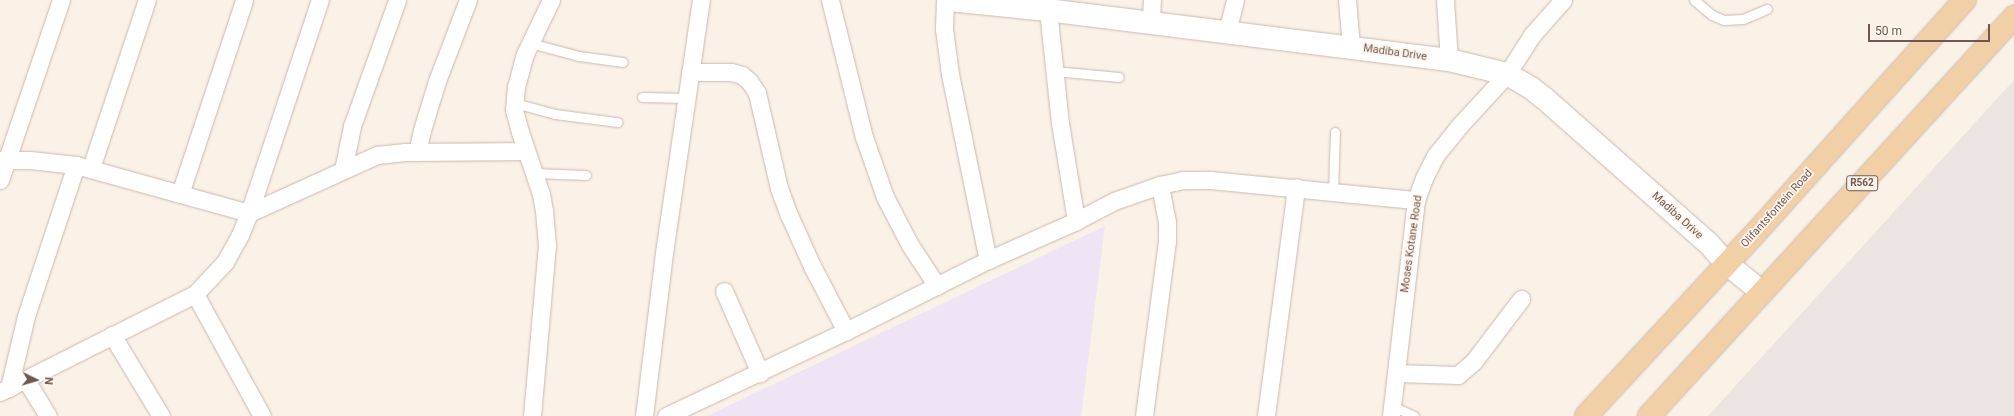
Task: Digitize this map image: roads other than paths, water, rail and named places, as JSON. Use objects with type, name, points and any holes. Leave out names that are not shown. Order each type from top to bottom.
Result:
[{"type":"main road","name":"Olifantsfontein Road","points":[[1586,416],[1728,264],[1965,0]]},
{"type":"main road","name":"R562","points":[[1649,416],[2014,18]]},
{"type":"street","points":[[0,180],[3,160],[61,0]]},
{"type":"street","points":[[5,390],[26,316],[147,0]]},
{"type":"street","points":[[180,194],[244,0]]},
{"type":"street","points":[[5,390],[195,294],[225,262],[240,236],[249,214],[320,0]]},
{"type":"street","points":[[343,170],[352,126],[397,0]]},
{"type":"street","points":[[417,152],[437,81],[468,0]]},
{"type":"street","points":[[532,416],[547,246],[544,211],[535,172],[526,151],[514,110],[516,87],[520,69],[530,43],[551,0]]},
{"type":"street","points":[[644,416],[665,246],[701,0]]},
{"type":"street","points":[[830,0],[864,137],[885,196],[910,245],[937,286]]},
{"type":"street","points":[[945,0],[944,29],[950,74],[988,260]]},
{"type":"street","name":"Madiba Drive","points":[[949,0],[1047,5],[1151,24],[1449,60],[1507,74],[1544,98],[1709,244],[1728,264],[1762,292]]},
{"type":"street","points":[[1151,24],[1152,0]]},
{"type":"street","points":[[1227,32],[1235,0]]},
{"type":"street","points":[[1347,0],[1351,47]]},
{"type":"street","points":[[1445,0],[1449,60]]},
{"type":"street","name":"Moses Kotane Road","points":[[1391,411],[1416,200],[1435,156],[1460,125],[1507,74],[1532,35],[1560,1]]},
{"type":"street","points":[[1047,5],[1060,123],[1076,221]]},
{"type":"street","points":[[690,72],[730,72],[742,75],[749,80],[757,93],[771,158],[789,215],[812,266],[846,331]]},
{"type":"street","points":[[3,160],[30,160],[83,166],[249,214],[377,155],[417,152],[526,151]]},
{"type":"street","points":[[666,416],[760,373],[988,260],[1076,221],[1114,201],[1160,185],[1183,180],[1211,180],[1296,187],[1416,200]]},
{"type":"street","points":[[1144,416],[1167,241],[1167,222],[1160,185]]},
{"type":"street","points":[[1266,416],[1296,187]]},
{"type":"street","points":[[724,292],[760,373]]},
{"type":"street","points":[[195,294],[262,416]]},
{"type":"street","points":[[1396,372],[1458,375],[1474,361],[1521,299]]},
{"type":"street","points":[[112,335],[161,416]]},
{"type":"street","points":[[26,380],[48,416]]},
{"type":"lane","points":[[1694,0],[1712,15],[1724,20],[1743,19],[1767,8]]},
{"type":"lane","points":[[530,43],[579,56],[623,62]]},
{"type":"lane","points":[[1054,71],[1119,77]]},
{"type":"lane","points":[[642,97],[686,98]]},
{"type":"lane","points":[[515,103],[555,114],[617,122]]},
{"type":"lane","points":[[1333,191],[1335,132]]},
{"type":"lane","points":[[535,172],[586,174]]},
{"type":"lane","points":[[1391,411],[1414,416]]}]
